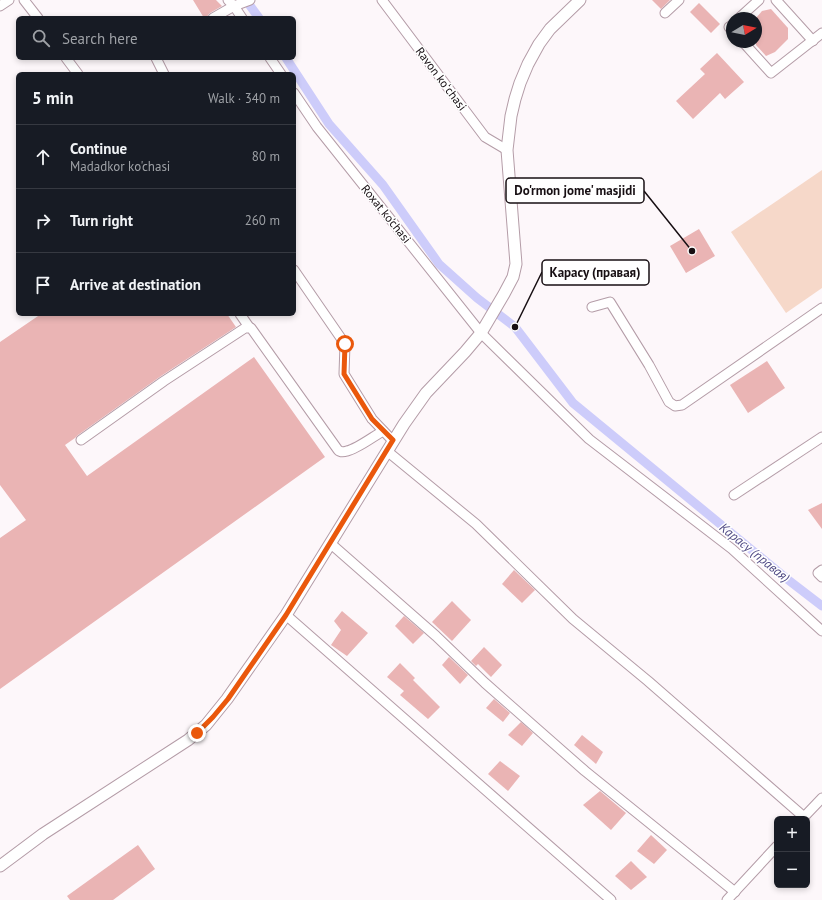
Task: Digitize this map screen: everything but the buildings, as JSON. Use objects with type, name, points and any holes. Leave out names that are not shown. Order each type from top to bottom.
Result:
[{"type":"main road","points":[[0,866],[43,834],[188,740],[213,717],[228,699],[286,615],[411,413],[426,393],[465,352],[482,330],[504,294],[513,277],[515,268],[516,260],[507,150],[511,116],[520,83],[539,44],[550,29],[580,0]]},
{"type":"street","points":[[0,6],[9,0]]},
{"type":"street","points":[[24,0],[36,16]]},
{"type":"street","points":[[215,16],[231,3],[250,0]]},
{"type":"street","name":"Ravon koʻchasi","points":[[382,0],[485,137],[507,150]]},
{"type":"street","points":[[665,13],[679,0]]},
{"type":"street","points":[[746,12],[759,0]]},
{"type":"street","points":[[776,0],[813,41]]},
{"type":"street","points":[[231,3],[241,16]]},
{"type":"street","points":[[749,48],[772,73],[822,34]]},
{"type":"street","points":[[68,60],[76,72]]},
{"type":"street","points":[[157,60],[163,72]]},
{"type":"street","points":[[271,60],[280,72]]},
{"type":"street","name":"Roxat ko'chasi","points":[[296,96],[317,127],[482,330],[589,439],[732,549],[822,631]]},
{"type":"street","points":[[296,273],[345,344],[344,374],[372,419],[393,440]]},
{"type":"street","points":[[592,307],[610,302],[649,365],[669,402],[676,406],[682,405],[822,308]]},
{"type":"street","points":[[241,316],[340,452],[347,451],[360,445],[383,431]]},
{"type":"street","points":[[81,440],[164,381],[245,328],[249,327]]},
{"type":"street","points":[[734,495],[822,437]]},
{"type":"street","points":[[387,451],[476,524],[573,619],[648,681],[801,816]]},
{"type":"street","points":[[330,543],[436,636],[485,683],[585,771],[735,892]]},
{"type":"street","points":[[286,615],[611,900]]},
{"type":"street","points":[[805,816],[822,798]]},
{"type":"street","points":[[727,900],[774,849]]},
{"type":"shaded area","points":[[822,170],[822,288],[786,313],[731,232]]},
{"type":"waterway","name":"Карасу (правая)","points":[[246,0],[258,16]]},
{"type":"waterway","name":"Карасу (правая)","points":[[287,60],[295,72]]},
{"type":"waterway","name":"Карасу (правая)","points":[[296,73],[329,124],[383,185],[439,264],[477,298],[515,327],[573,403],[822,606]]},
{"type":"place","name":"Do'rmon jome' masjidi","points":[[692,251]]},
{"type":"place","name":"Карасу (правая)","points":[[515,327]]},
{"type":"route","points":[[197,733],[206,725],[228,699],[286,615],[393,440],[372,419],[344,374],[345,344]]}]
